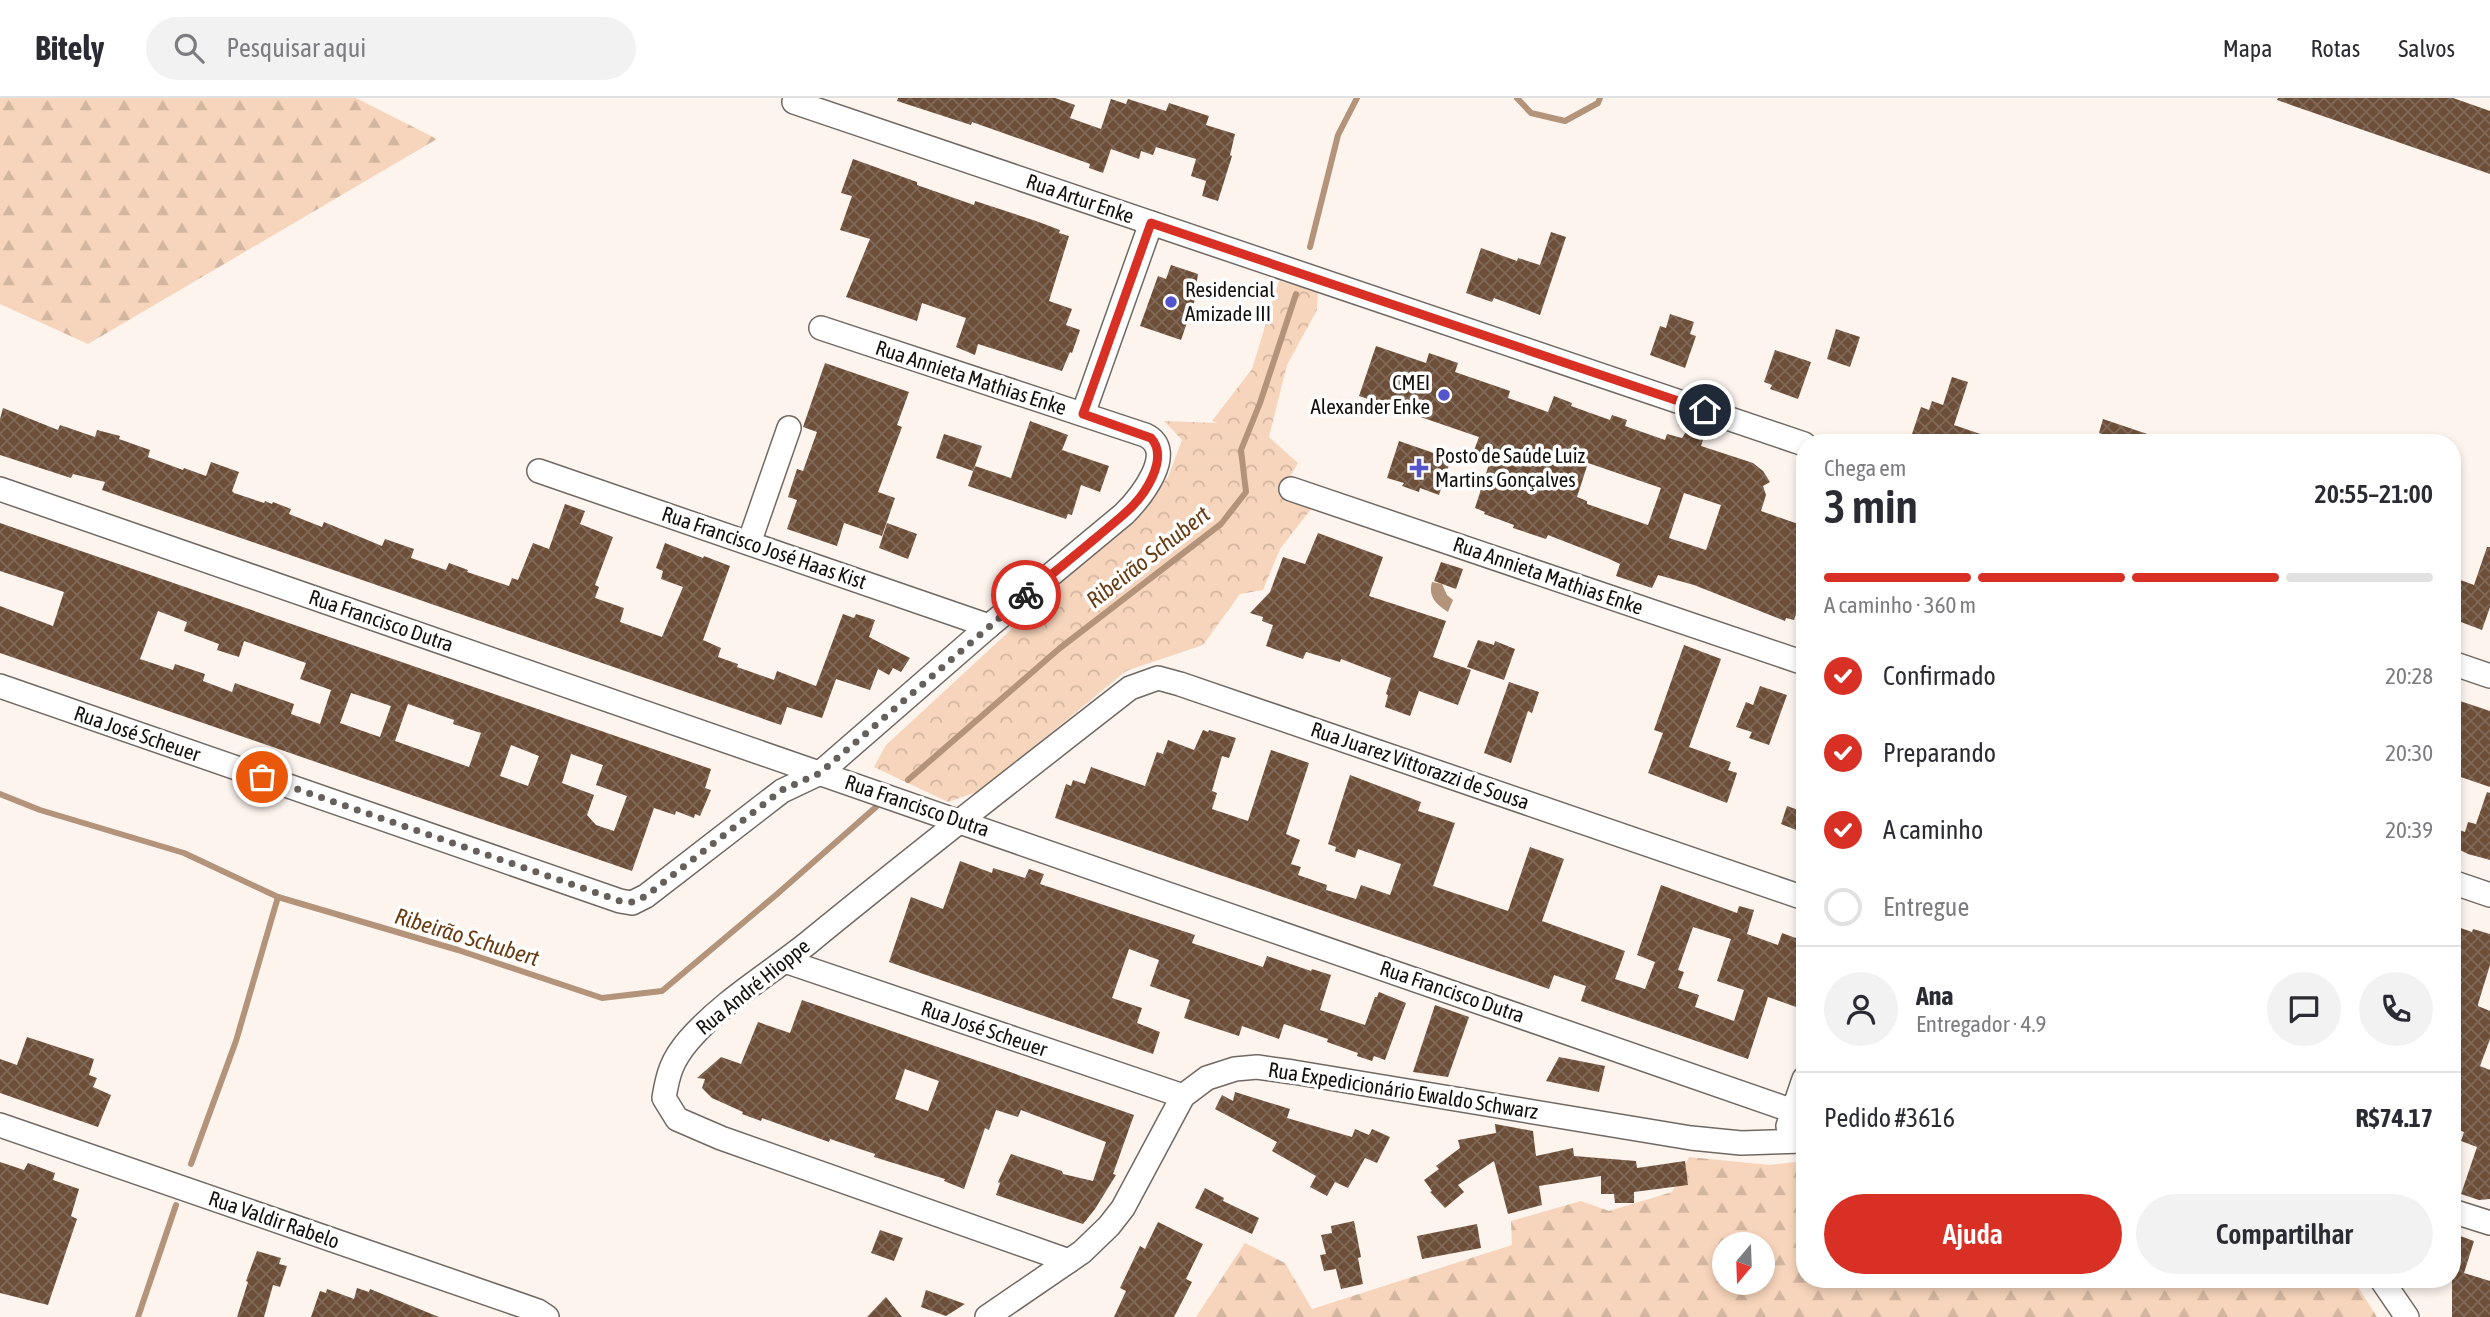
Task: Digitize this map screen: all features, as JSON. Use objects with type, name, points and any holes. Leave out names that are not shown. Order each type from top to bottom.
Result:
[{"type":"street","name":"Rua Artur Enke","points":[[794,102],[1796,441]]},
{"type":"street","points":[[1083,414],[1151,223]]},
{"type":"street","name":"Rua Annieta Mathias Enke","points":[[821,328],[1145,435],[1151,438],[1156,446],[1154,475],[1143,494],[1124,514],[989,626]]},
{"type":"street","points":[[749,542],[789,428]]},
{"type":"street","name":"Rua Francisco José Haas Kist","points":[[539,471],[989,626]]},
{"type":"street","name":"Rua Francisco Dutra","points":[[0,489],[1793,1111]]},
{"type":"street","name":"Rua Annieta Mathias Enke","points":[[1291,489],[1796,660]]},
{"type":"street","points":[[820,773],[989,626]]},
{"type":"street","points":[[2461,666],[2490,676]]},
{"type":"street","name":"Rua Juarez Vittorazzi de Sousa","points":[[1050,750],[1130,688],[1158,678],[1796,895]]},
{"type":"street","name":"Rua José Scheuer","points":[[0,686],[620,901],[632,902],[646,896],[782,790],[820,773]]},
{"type":"street","name":"Rua André Hioppe","points":[[1050,750],[785,961],[744,988],[706,1022],[687,1042],[668,1069],[664,1098],[677,1119],[721,1138],[1069,1261]]},
{"type":"street","points":[[2461,885],[2490,895]]},
{"type":"street","name":"Rua José Scheuer","points":[[785,961],[1183,1096]]},
{"type":"street","name":"Rua Expedicionário Ewaldo Schwarz","points":[[987,1317],[1095,1242],[1123,1208],[1183,1096],[1207,1078],[1235,1069],[1257,1067],[1691,1138],[1741,1143],[1793,1142]]},
{"type":"street","points":[[1793,1142],[1793,1111],[1796,1102]]},
{"type":"street","name":"Rua Valdir Rabelo","points":[[0,1125],[525,1306],[547,1317]]},
{"type":"street","points":[[2461,1214],[2490,1223]]},
{"type":"street","points":[[2387,1288],[2407,1317]]},
{"type":"green space","points":[[0,98],[356,98],[437,139],[88,344],[0,304]]},
{"type":"green space","points":[[1279,281],[1318,292],[1317,310],[1287,365],[1269,437],[1298,463],[1291,475],[1315,504],[1280,549],[1263,590],[1240,594],[1203,645],[1126,671],[980,791],[948,802],[874,767],[886,745],[1141,510],[1168,477],[1182,440],[1164,421],[1218,423],[1212,421],[1252,369]]},
{"type":"green space","points":[[1689,1157],[1770,1165],[1796,1162],[1796,1288],[2359,1288],[2377,1317],[1196,1317],[1245,1243],[1285,1263],[1312,1309],[1512,1245],[1511,1221],[1581,1201],[1609,1211],[1672,1192]]},
{"type":"shaded area","points":[[1432,582],[1442,584],[1447,595],[1453,600],[1448,612],[1434,600]]},
{"type":"building","points":[[898,98],[1055,98],[1075,105],[1070,118],[1101,129],[1111,99],[1126,104],[1128,99],[1166,111],[1169,103],[1209,116],[1206,125],[1235,134],[1230,155],[1232,156],[1218,201],[1202,196],[1206,181],[1191,176],[1196,159],[1156,147],[1153,155],[1141,151],[1139,159],[1111,149],[1103,173],[1089,168],[1090,164],[972,122],[971,125],[897,101]]},
{"type":"building","points":[[2453,98],[2490,111],[2490,174],[2277,100]]},
{"type":"building","points":[[853,159],[974,205],[975,201],[1036,221],[1069,236],[1049,301],[1072,309],[1066,325],[1080,330],[1062,371],[978,344],[975,355],[956,347],[966,318],[922,303],[917,321],[846,297],[870,239],[840,230],[852,196],[841,193]]},
{"type":"building","points":[[1551,232],[1566,237],[1540,315],[1494,298],[1492,302],[1466,293],[1481,248],[1517,261],[1518,258],[1540,265]]},
{"type":"building","name":"Residencial Amizade III","points":[[1171,265],[1198,274],[1196,287],[1199,288],[1181,340],[1140,326],[1158,276],[1166,279]]},
{"type":"building","points":[[1670,314],[1694,322],[1690,334],[1696,336],[1685,368],[1650,355],[1660,326],[1666,328]]},
{"type":"building","points":[[1836,329],[1860,337],[1850,367],[1827,359]]},
{"type":"building","points":[[1376,346],[1426,363],[1429,353],[1458,363],[1455,372],[1510,391],[1508,398],[1548,412],[1554,396],[1572,403],[1571,406],[1610,420],[1612,415],[1627,420],[1625,426],[1665,440],[1667,434],[1682,438],[1688,429],[1705,434],[1701,446],[1753,463],[1763,471],[1770,482],[1763,486],[1766,495],[1761,511],[1796,523],[1794,620],[1786,618],[1785,621],[1694,585],[1658,575],[1652,588],[1616,576],[1620,564],[1548,535],[1546,539],[1513,528],[1514,525],[1484,514],[1485,512],[1475,508],[1490,461],[1472,456],[1479,437],[1359,396]],"holes":[[[1588,463],[1661,488],[1648,525],[1587,504],[1587,501],[1577,497]],[[1684,493],[1721,505],[1706,550],[1669,538]]]},
{"type":"building","points":[[1775,350],[1811,362],[1798,399],[1770,389],[1772,385],[1764,382]]},
{"type":"building","points":[[825,363],[909,392],[897,425],[902,427],[878,492],[895,498],[882,536],[844,523],[837,546],[787,529],[797,500],[788,497],[797,469],[803,471],[817,432],[803,427]]},
{"type":"building","points":[[1952,377],[1968,382],[1954,425],[1980,434],[1912,434],[1921,407],[1929,410],[1932,401],[1943,405]]},
{"type":"building","points":[[3,408],[58,430],[60,425],[95,437],[97,430],[120,436],[119,439],[150,450],[148,457],[206,476],[211,462],[239,472],[232,491],[234,493],[264,503],[273,502],[291,509],[289,514],[322,527],[324,522],[382,546],[385,539],[414,549],[411,558],[446,570],[449,563],[509,586],[512,578],[518,580],[533,543],[549,549],[565,504],[585,511],[580,524],[613,537],[595,585],[599,587],[595,598],[624,608],[620,622],[662,637],[683,587],[661,579],[663,571],[656,568],[665,543],[703,558],[704,556],[730,566],[703,640],[721,648],[718,657],[774,680],[777,671],[816,686],[843,614],[854,618],[856,614],[875,620],[869,637],[910,658],[901,672],[893,668],[889,675],[878,669],[870,690],[836,679],[822,718],[787,707],[781,725],[102,490],[105,482],[73,474],[71,478],[0,455],[0,419]]},
{"type":"building","points":[[2103,419],[2147,434],[2102,434],[2099,433]]},
{"type":"building","points":[[1030,421],[1068,435],[1062,450],[1109,466],[1100,492],[1081,485],[1072,515],[1068,514],[1066,519],[968,486],[975,466],[1011,478]]},
{"type":"building","points":[[944,434],[982,446],[973,471],[936,458]]},
{"type":"building","name":"Posto de Saúde Luiz Martins Gonçalves","points":[[1399,441],[1451,459],[1439,495],[1420,488],[1419,492],[1402,486],[1404,483],[1387,478]]},
{"type":"building","points":[[0,523],[711,769],[705,788],[711,790],[700,816],[695,814],[694,818],[676,811],[675,815],[654,808],[632,871],[0,653],[0,606],[53,626],[64,592],[0,571]],"holes":[[[158,611],[187,622],[184,631],[219,644],[217,650],[239,657],[244,641],[306,663],[300,679],[331,690],[320,724],[291,714],[294,704],[235,683],[232,692],[203,681],[205,674],[175,664],[173,670],[140,659]],[[351,693],[391,706],[380,737],[340,723]],[[408,704],[454,720],[453,724],[481,733],[469,767],[395,741]],[[511,745],[539,756],[528,786],[500,776]],[[571,754],[603,765],[596,785],[627,796],[614,831],[596,825],[587,815],[594,795],[562,783]]]},
{"type":"building","points":[[887,523],[917,534],[908,559],[879,548]]},
{"type":"building","points":[[1318,533],[1383,557],[1369,596],[1446,621],[1433,657],[1471,670],[1458,705],[1419,691],[1410,716],[1385,707],[1391,678],[1341,659],[1340,662],[1306,652],[1303,659],[1266,646],[1273,625],[1262,621],[1263,617],[1250,613],[1270,592],[1283,557],[1305,564]]},
{"type":"building","points":[[2487,547],[2490,547],[2490,607],[2482,630],[2461,622],[2461,580],[2474,585]]},
{"type":"building","points":[[1441,562],[1463,569],[1456,589],[1434,581]]},
{"type":"building","points":[[1478,640],[1494,645],[1495,641],[1515,649],[1504,680],[1467,667]]},
{"type":"building","points":[[1684,645],[1721,659],[1689,747],[1731,762],[1728,770],[1737,773],[1727,803],[1648,773],[1663,733],[1654,730]]},
{"type":"building","points":[[1509,682],[1539,692],[1532,713],[1528,711],[1511,763],[1484,753]]},
{"type":"building","points":[[1760,686],[1787,695],[1769,745],[1749,738],[1752,732],[1736,727],[1746,702],[1753,705]]},
{"type":"building","points":[[2461,701],[2490,711],[2490,787],[2461,777]]},
{"type":"building","points":[[1203,730],[1236,738],[1229,758],[1222,756],[1212,791],[1217,793],[1212,809],[1248,821],[1271,750],[1309,763],[1286,834],[1300,840],[1291,864],[1301,867],[1298,875],[1327,885],[1326,890],[1356,899],[1361,885],[1390,895],[1401,864],[1358,849],[1355,858],[1335,851],[1336,847],[1328,844],[1350,775],[1421,802],[1418,811],[1455,823],[1433,886],[1508,911],[1530,847],[1564,859],[1542,921],[1625,951],[1615,979],[1645,989],[1655,962],[1637,955],[1661,885],[1737,913],[1739,906],[1754,910],[1747,934],[1778,945],[1782,933],[1796,938],[1796,1007],[1768,997],[1748,1059],[1581,1001],[1586,986],[1554,975],[1549,989],[1055,818],[1066,784],[1071,786],[1073,780],[1085,784],[1091,767],[1145,786],[1157,752],[1163,754],[1168,740],[1194,750]],"holes":[[[1693,927],[1731,939],[1717,981],[1744,990],[1734,1021],[1695,1007],[1699,995],[1678,988],[1684,972],[1678,970]]]},
{"type":"building","points":[[2487,792],[2490,793],[2490,860],[2461,850],[2461,831],[2465,832],[2468,822],[2476,824]]},
{"type":"building","points":[[1787,806],[1796,809],[1796,830],[1781,824]]},
{"type":"building","points":[[960,861],[992,873],[993,868],[1025,878],[1029,869],[1044,874],[1040,884],[1195,935],[1192,943],[1263,967],[1267,956],[1331,975],[1320,1010],[1365,1025],[1379,992],[1406,1003],[1385,1060],[1374,1056],[1372,1061],[1357,1056],[1358,1053],[1327,1042],[1328,1039],[1284,1024],[1279,1039],[1242,1026],[1239,1036],[1184,1018],[1190,1000],[1150,986],[1159,960],[1129,949],[1112,998],[1142,1008],[1137,1023],[1160,1032],[1153,1054],[889,962],[911,897],[943,909]]},
{"type":"building","points":[[2461,928],[2490,934],[2490,965],[2478,1006],[2490,1011],[2490,1039],[2480,1066],[2490,1070],[2490,1199],[2479,1200],[2461,1194],[2477,1147],[2461,1141],[2464,1132],[2461,1131]]},
{"type":"building","points":[[802,1000],[1134,1115],[1113,1174],[1116,1175],[1083,1224],[996,1195],[1000,1183],[998,1182],[1011,1154],[1062,1171],[1063,1174],[1093,1181],[1106,1142],[1021,1110],[1018,1117],[996,1110],[989,1130],[985,1128],[964,1189],[944,1181],[945,1179],[874,1157],[875,1154],[742,1114],[743,1112],[712,1098],[702,1088],[705,1079],[697,1078],[721,1057],[741,1064],[758,1022],[790,1033]],"holes":[[[905,1069],[939,1081],[928,1111],[895,1099]]]},
{"type":"building","points":[[1435,1005],[1469,1017],[1448,1077],[1413,1072]]},
{"type":"building","points":[[27,1037],[94,1059],[89,1075],[97,1078],[93,1087],[111,1095],[98,1127],[0,1093],[0,1059],[17,1065]]},
{"type":"building","points":[[1559,1057],[1605,1066],[1599,1092],[1546,1081]]},
{"type":"building","points":[[1235,1092],[1290,1109],[1287,1118],[1352,1137],[1355,1129],[1369,1135],[1372,1129],[1390,1137],[1377,1163],[1365,1158],[1348,1188],[1335,1182],[1327,1196],[1310,1187],[1316,1176],[1272,1151],[1277,1142],[1215,1109],[1222,1095],[1233,1101]]},
{"type":"building","points":[[1495,1124],[1533,1131],[1536,1156],[1573,1148],[1574,1156],[1636,1161],[1637,1168],[1685,1161],[1688,1185],[1634,1192],[1634,1203],[1615,1203],[1614,1194],[1601,1194],[1601,1176],[1539,1186],[1542,1205],[1508,1214],[1494,1161],[1458,1185],[1464,1192],[1445,1208],[1430,1192],[1432,1191],[1424,1180],[1439,1169],[1436,1166],[1460,1148],[1458,1140],[1496,1133]]},
{"type":"building","points":[[0,1162],[24,1170],[28,1163],[55,1173],[53,1180],[79,1189],[71,1216],[77,1219],[48,1305],[0,1293]]},
{"type":"building","points":[[1205,1188],[1224,1198],[1223,1201],[1259,1218],[1252,1234],[1195,1208]]},
{"type":"building","points":[[1354,1221],[1363,1284],[1341,1289],[1336,1269],[1324,1271],[1320,1255],[1326,1254],[1321,1235],[1332,1233],[1331,1226]]},
{"type":"building","points":[[1158,1222],[1203,1244],[1186,1279],[1192,1282],[1174,1317],[1114,1317],[1126,1291],[1120,1288],[1140,1246],[1145,1249]]},
{"type":"building","points":[[1477,1224],[1481,1248],[1422,1259],[1417,1236]]},
{"type":"building","points":[[880,1230],[903,1238],[894,1261],[871,1253]]},
{"type":"building","points":[[2461,1236],[2474,1241],[2464,1273],[2490,1281],[2490,1317],[2452,1317],[2452,1288],[2461,1288]]},
{"type":"building","points":[[257,1251],[281,1258],[279,1264],[287,1266],[280,1287],[273,1285],[264,1317],[237,1317],[248,1282],[246,1281]]},
{"type":"building","points":[[357,1288],[369,1292],[370,1289],[439,1317],[311,1317],[320,1291],[326,1293],[327,1289],[354,1299]]},
{"type":"building","points":[[926,1290],[965,1304],[946,1316],[921,1307]]},
{"type":"building","points":[[886,1297],[902,1317],[867,1317]]},
{"type":"waterway","name":"Ribeirão Schubert","points":[[1310,247],[1338,135],[1357,98]]},
{"type":"waterway","name":"Ribeirão Schubert","points":[[1517,98],[1531,113],[1565,121],[1598,103],[1600,98]]},
{"type":"waterway","name":"Ribeirão Schubert","points":[[908,780],[1060,648],[1221,524],[1246,492],[1241,450],[1260,403],[1296,294]]},
{"type":"waterway","name":"Ribeirão Schubert","points":[[0,794],[40,810],[184,853],[278,897],[458,950],[602,998],[662,991],[876,807]]},
{"type":"waterway","points":[[191,1164],[236,1041],[278,897]]},
{"type":"waterway","points":[[138,1317],[176,1205]]},
{"type":"way so far","points":[[262,777],[620,901],[632,902],[646,896],[782,790],[820,773],[1026,595]]},
{"type":"place","name":"Residencial Amizade III","points":[[1171,302]]},
{"type":"place","name":"CMEI Alexander Enke","points":[[1444,395]]},
{"type":"place","name":"Posto de Saúde Luiz Martins Gonçalves","points":[[1419,468]]},
{"type":"route","points":[[1026,595],[1124,514],[1143,494],[1154,475],[1156,446],[1151,438],[1083,414],[1151,223],[1705,410]]}]
